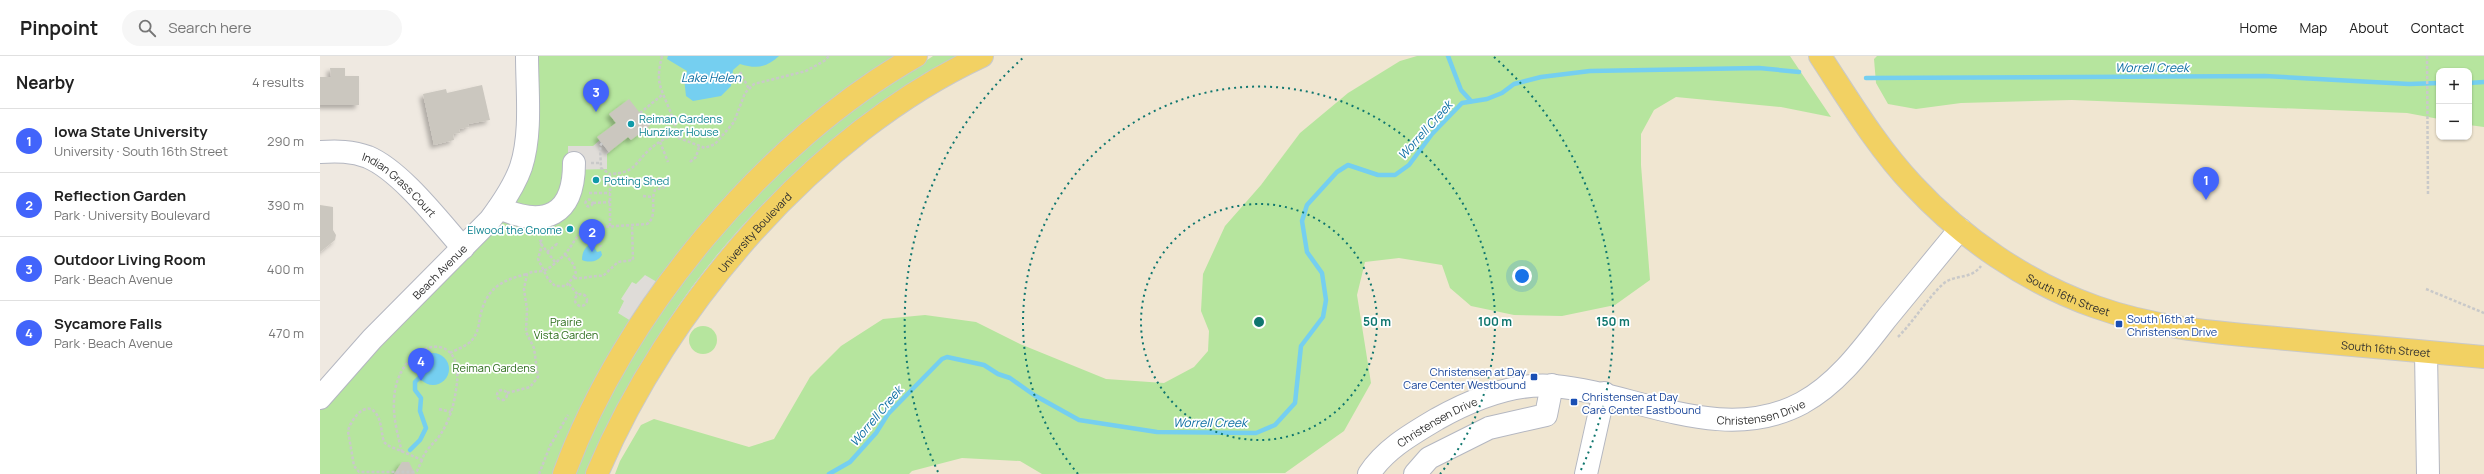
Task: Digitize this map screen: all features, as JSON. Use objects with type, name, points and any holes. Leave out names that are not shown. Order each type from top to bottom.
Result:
[{"type":"main road","points":[[564,474],[589,417],[623,354],[656,302],[693,252],[765,173],[804,137],[857,95],[916,56]]},
{"type":"main road","name":"University Boulevard","points":[[597,474],[649,370],[684,319],[721,269],[790,193],[824,162],[869,126],[917,93],[982,56]]},
{"type":"main road","name":"South 16th Street","points":[[1820,56],[1875,137],[1912,185],[1960,229],[1998,257],[2041,284],[2095,307],[2152,324],[2215,333],[2484,357]]},
{"type":"street","name":"Beach Avenue","points":[[320,398],[372,339],[463,248],[499,208],[521,167],[526,146],[527,56]]},
{"type":"street","name":"Indian Grass Court","points":[[320,152],[343,151],[368,158],[389,170],[463,248]]},
{"type":"street","points":[[499,208],[520,217],[537,219],[552,214],[568,202],[573,184],[583,165]]},
{"type":"street","name":"Christensen Drive","points":[[1369,474],[1378,459],[1415,432],[1449,412],[1481,397],[1522,388],[1552,386],[1604,393],[1652,407],[1721,420],[1763,416],[1801,404],[1831,383],[1856,357],[1960,229]]},
{"type":"street","points":[[2426,352],[2428,474]]},
{"type":"street","points":[[1415,474],[1429,458],[1489,428],[1546,415],[1552,386]]},
{"type":"street","points":[[1586,474],[1604,393]]},
{"type":"path","points":[[662,56],[658,78],[662,96],[669,107],[679,138],[705,148],[715,144],[725,135],[734,122],[745,93],[754,84],[806,71],[824,61],[829,56]]},
{"type":"path","points":[[2428,56],[2426,68],[2428,195]]},
{"type":"path","points":[[740,72],[749,89]]},
{"type":"path","points":[[640,113],[662,96]]},
{"type":"path","points":[[602,143],[600,146],[601,168],[610,174],[624,174],[637,166],[649,150],[677,132]]},
{"type":"path","points":[[660,142],[668,162]]},
{"type":"path","points":[[690,162],[696,157],[699,146]]},
{"type":"path","points":[[610,174],[610,226]]},
{"type":"path","points":[[602,179],[610,179]]},
{"type":"path","points":[[589,186],[589,193],[610,193]]},
{"type":"path","points":[[450,353],[472,340],[479,329],[486,300],[494,288],[505,279],[527,274],[534,270],[543,271],[565,254],[580,232],[587,228],[597,226],[632,226],[647,224],[652,221],[652,197],[655,190],[665,187]]},
{"type":"path","points":[[644,196],[652,197]]},
{"type":"path","points":[[593,203],[610,202]]},
{"type":"path","points":[[597,226],[598,239],[601,247]]},
{"type":"path","points":[[574,278],[607,275],[618,262],[633,260],[632,226]]},
{"type":"path","points":[[542,240],[539,242],[555,262]]},
{"type":"path","points":[[547,252],[557,244],[558,246]]},
{"type":"path","points":[[542,245],[538,259],[543,271],[555,286],[562,287],[569,284],[576,274],[574,265],[565,254]]},
{"type":"path","points":[[507,393],[504,400],[497,397],[500,391],[507,393],[530,387],[538,376],[534,348],[526,332],[527,309],[524,289],[527,274]]},
{"type":"path","points":[[569,284],[578,295],[586,297],[586,303],[579,306],[575,302],[578,295]]},
{"type":"path","points":[[2426,289],[2484,313]]},
{"type":"path","points":[[402,452],[394,401],[402,369],[421,350],[432,346],[440,346],[450,353],[456,367],[457,389],[451,412],[440,435],[427,450],[417,471],[356,470],[349,438],[350,425],[361,411],[366,408],[374,410],[381,422],[384,442],[402,452],[422,460]]},
{"type":"path","points":[[439,408],[451,412]]},
{"type":"shaded area","points":[[527,56],[2484,56],[2484,474],[320,474],[513,185]]},
{"type":"shaded area","points":[[600,140],[610,152],[607,154],[607,169],[568,170],[568,146],[593,146]]},
{"type":"shaded area","points":[[645,275],[657,282],[631,321],[618,313],[624,301],[621,299],[632,282],[636,284]]},
{"type":"green space","name":"Reiman Gardens","points":[[527,56],[916,56],[851,100],[693,252],[564,474],[320,474],[320,398],[513,185]]},
{"type":"green space","points":[[933,56],[961,56],[869,114],[807,162],[776,191],[719,252],[693,285],[646,355],[616,412],[588,474],[573,474],[597,420],[646,331],[726,224],[831,125]]},
{"type":"green space","points":[[1417,56],[1790,56],[1831,117],[1781,107],[1676,97],[1654,110],[1641,134],[1641,165],[1650,280],[1615,305],[1562,316],[1514,315],[1471,306],[1450,288],[1442,265],[1399,258],[1365,262],[1357,295],[1371,383],[1344,431],[1285,473],[1042,474],[1020,461],[962,458],[912,471],[909,474],[615,474],[620,461],[641,425],[654,419],[749,447],[774,439],[810,377],[841,346],[883,319],[925,315],[976,322],[1020,344],[1106,379],[1164,383],[1194,367],[1208,351],[1209,331],[1201,311],[1203,274],[1225,226],[1261,185],[1300,133],[1348,93],[1400,61]]},
{"type":"green space","points":[[1877,56],[2484,56],[2484,127],[2472,125],[2472,68],[2436,68],[2436,118],[2407,113],[2072,100],[1961,103],[1916,109],[1888,104],[1876,83],[1874,59]]},
{"type":"green space","points":[[703,326],[713,330],[717,340],[713,350],[703,354],[693,350],[689,340],[693,330]]},
{"type":"water","name":"Lake Helen","points":[[668,56],[779,56],[770,63],[761,66],[751,67],[740,64],[733,70],[731,86],[721,96],[693,101],[686,96],[684,78],[687,71],[667,59]]},
{"type":"water","points":[[592,243],[597,252],[601,251],[602,255],[593,261],[582,260],[584,250]]},
{"type":"water","points":[[433,353],[442,356],[446,360],[449,369],[446,378],[442,382],[433,385],[424,382],[420,378],[417,369],[420,360],[424,356]]},
{"type":"building","points":[[330,68],[345,68],[345,76],[359,76],[359,105],[320,105],[320,77],[331,77]]},
{"type":"building","points":[[482,85],[490,120],[468,124],[469,127],[459,129],[460,133],[453,134],[454,140],[434,145],[423,94],[446,89],[447,93]]},
{"type":"building","name":"Reiman Gardens Hunziker House","points":[[629,99],[650,126],[631,140],[628,137],[609,152],[597,137],[616,123],[609,114]]},
{"type":"building","points":[[320,205],[333,207],[333,230],[336,235],[335,240],[320,252]]},
{"type":"building","points":[[402,462],[409,462],[415,474],[394,474]]},
{"type":"waterway","points":[[1448,56],[1461,90],[1471,101]]},
{"type":"waterway","name":"Worrell Creek","points":[[829,474],[850,462],[876,433],[888,414],[942,359],[947,357],[984,365],[998,374],[1010,378],[1034,395],[1079,420],[1157,432],[1256,433],[1275,425],[1295,403],[1301,346],[1323,317],[1326,300],[1322,273],[1307,252],[1302,221],[1307,205],[1337,172],[1348,165],[1378,175],[1395,175],[1409,165],[1432,134],[1462,103],[1487,99],[1502,93],[1514,84],[1541,77],[1590,71],[1759,68],[1799,72]]},
{"type":"waterway","name":"Worrell Creek","points":[[1866,78],[2265,76],[2409,84],[2436,83]]},
{"type":"waterway","name":"Worrell Creek","points":[[2472,83],[2484,82]]},
{"type":"waterway","points":[[410,450],[420,440],[426,428],[420,411],[421,398],[415,390],[415,382],[420,377]]},
{"type":"place","name":"Outdoor Living Room","points":[[596,112]]},
{"type":"place","name":"Reiman Gardens Hunziker House","points":[[631,124]]},
{"type":"place","name":"Potting Shed","points":[[596,180]]},
{"type":"place","name":"Iowa State University","points":[[2206,200]]},
{"type":"place","name":"Elwood the Gnome","points":[[570,229]]},
{"type":"place","name":"Reflection Garden","points":[[592,252]]},
{"type":"place","name":"South 16th at Christensen Drive","points":[[2119,324]]},
{"type":"place","name":"Christensen at Day Care Center Westbound","points":[[1534,377]]},
{"type":"place","name":"Sycamore Falls","points":[[421,381]]},
{"type":"place","name":"Christensen at Day Care Center Eastbound","points":[[1574,402]]},
{"type":"park label","name":"Prairie Vista Garden","points":[[566,327]]}]
